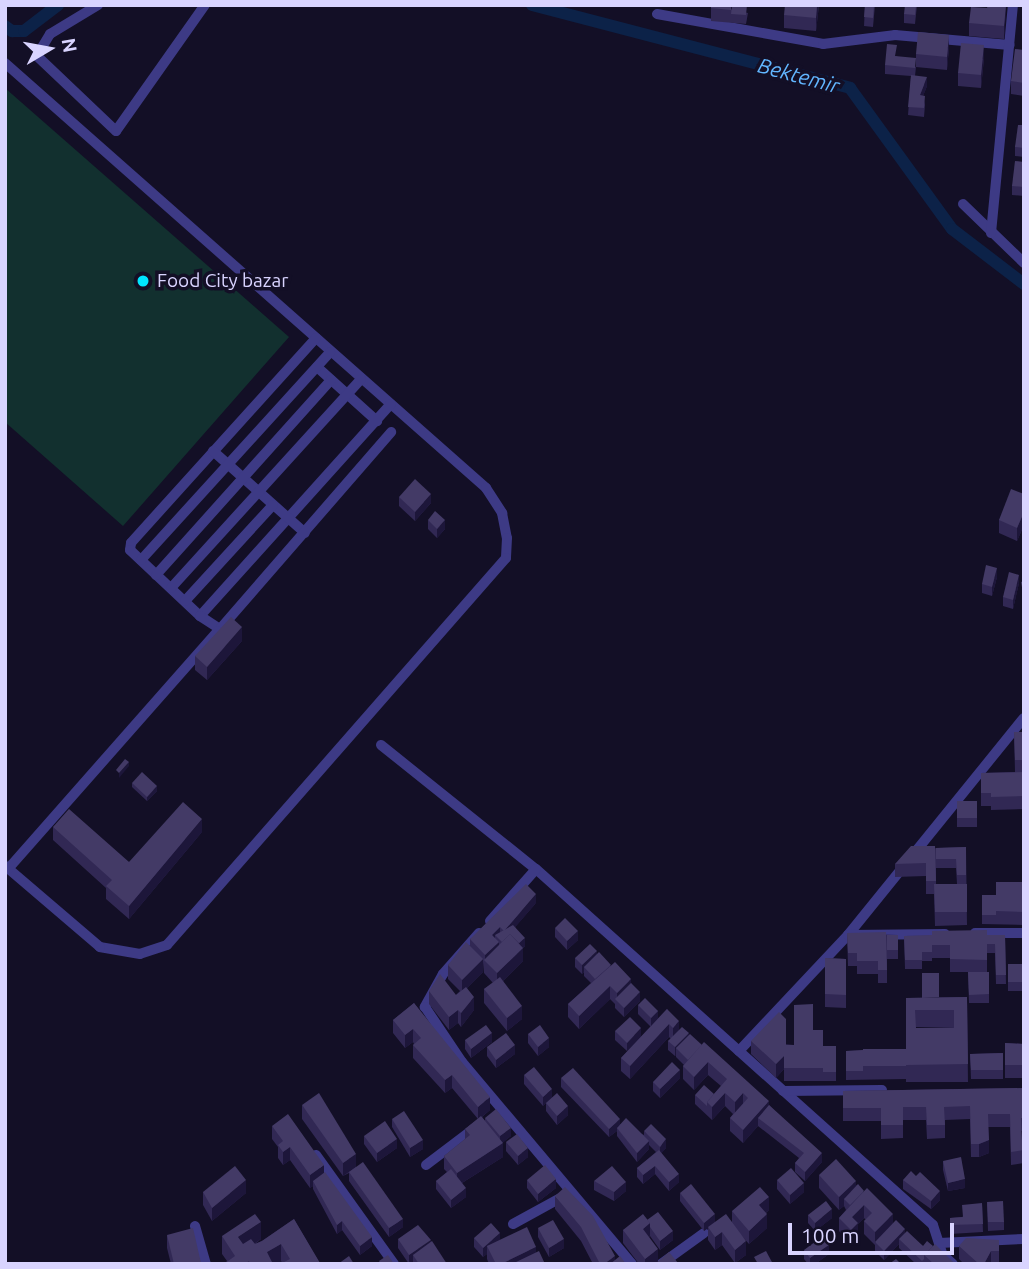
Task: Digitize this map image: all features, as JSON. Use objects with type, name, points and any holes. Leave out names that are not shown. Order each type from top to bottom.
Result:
[{"type":"street","points":[[97,5],[50,34],[37,56],[116,131],[205,5]]},
{"type":"street","points":[[991,233],[1013,5]]},
{"type":"street","points":[[657,14],[824,44],[895,35],[1010,45]]},
{"type":"street","points":[[5,63],[486,488],[502,513],[506,558],[167,945],[140,954],[100,947],[7,867],[305,533],[391,432]]},
{"type":"street","points":[[963,204],[1024,263]]},
{"type":"street","points":[[218,631],[130,550],[131,542],[316,338]]},
{"type":"street","points":[[141,560],[330,352]]},
{"type":"street","points":[[317,367],[377,421]]},
{"type":"street","points":[[171,588],[361,379]]},
{"type":"street","points":[[156,575],[331,380]]},
{"type":"street","points":[[200,616],[391,404]]},
{"type":"street","points":[[214,451],[305,533]]},
{"type":"street","points":[[185,601],[272,505]]},
{"type":"street","points":[[739,1051],[848,935],[1024,718]]},
{"type":"street","points":[[381,745],[536,869],[933,1225],[939,1242],[953,1264]]},
{"type":"street","points":[[973,779],[998,779]]},
{"type":"street","points":[[536,869],[425,1000],[428,1014],[462,1062],[632,1264]]},
{"type":"street","points":[[848,935],[1024,933]]},
{"type":"street","points":[[783,1091],[890,1090]]},
{"type":"street","points":[[426,1165],[500,1108]]},
{"type":"street","points":[[311,1147],[394,1264]]},
{"type":"street","points":[[513,1224],[572,1192]]},
{"type":"street","points":[[195,1226],[206,1264]]},
{"type":"street","points":[[661,1264],[704,1233]]},
{"type":"street","points":[[939,1242],[1024,1239]]},
{"type":"green space","points":[[5,88],[289,337],[123,526],[5,422]]},
{"type":"building","points":[[711,5],[731,5],[731,10],[711,8]]},
{"type":"building","points":[[732,5],[747,5],[746,15],[731,14]]},
{"type":"building","points":[[785,5],[817,5],[816,18],[784,15]]},
{"type":"building","points":[[865,5],[874,5],[873,18],[864,17]]},
{"type":"building","points":[[905,5],[916,5],[915,15],[904,14]]},
{"type":"building","points":[[988,5],[1006,5],[1004,26],[969,23],[971,7],[987,8]]},
{"type":"building","points":[[918,32],[949,35],[947,57],[916,54]]},
{"type":"building","points":[[961,43],[984,45],[981,75],[958,73]]},
{"type":"building","points":[[887,44],[897,45],[895,56],[916,58],[915,68],[885,65]]},
{"type":"building","points":[[1015,49],[1024,50],[1024,83],[1011,81]]},
{"type":"building","points":[[911,75],[927,77],[920,95],[925,96],[924,108],[908,107]]},
{"type":"building","points":[[1018,125],[1024,125],[1024,148],[1015,147]]},
{"type":"building","points":[[1015,161],[1024,162],[1024,187],[1012,186]]},
{"type":"building","points":[[415,479],[431,494],[415,512],[399,497]]},
{"type":"building","points":[[1011,489],[1024,494],[1024,512],[1017,528],[999,520]]},
{"type":"building","points":[[435,511],[445,520],[437,529],[428,520]]},
{"type":"building","points":[[986,565],[997,568],[992,587],[982,584]]},
{"type":"building","points":[[1009,572],[1019,575],[1013,600],[1003,597]]},
{"type":"building","points":[[231,617],[242,627],[207,667],[195,656]]},
{"type":"building","points":[[1014,732],[1024,732],[1024,760],[1015,760]]},
{"type":"building","points":[[125,759],[129,762],[119,773],[116,770]]},
{"type":"building","points":[[142,772],[157,786],[147,797],[132,783]]},
{"type":"building","points":[[1024,772],[1024,796],[991,797],[991,793],[981,793],[981,773]]},
{"type":"building","points":[[957,801],[977,801],[977,818],[957,818]]},
{"type":"building","points":[[183,802],[202,819],[129,906],[106,886],[112,880],[53,827],[69,809],[129,862]]},
{"type":"building","points":[[911,846],[935,846],[936,881],[926,881],[926,863],[895,864]]},
{"type":"building","points":[[966,847],[966,875],[957,875],[956,859],[936,859],[936,848]]},
{"type":"building","points":[[996,882],[1024,882],[1024,912],[996,911]]},
{"type":"building","points":[[526,884],[536,894],[504,931],[500,927],[492,935],[499,942],[485,955],[470,939]]},
{"type":"building","points":[[934,884],[967,884],[967,912],[935,912]]},
{"type":"building","points":[[982,895],[996,895],[996,915],[982,915]]},
{"type":"building","points":[[565,918],[578,931],[567,941],[555,928]]},
{"type":"building","points":[[513,925],[525,938],[519,943],[510,934],[502,942],[495,935]]},
{"type":"building","points":[[987,930],[987,960],[950,959],[950,945],[932,945],[932,931]]},
{"type":"building","points":[[886,932],[887,970],[878,970],[878,961],[857,961],[857,953],[848,953],[847,933]]},
{"type":"building","points":[[510,934],[523,948],[497,973],[484,960]]},
{"type":"building","points":[[887,935],[898,935],[898,950],[887,950]]},
{"type":"building","points":[[932,935],[932,952],[922,952],[922,960],[905,960],[904,936]]},
{"type":"building","points":[[987,935],[1005,935],[1006,975],[996,975],[995,944],[987,944]]},
{"type":"building","points":[[466,942],[483,959],[462,980],[448,965]]},
{"type":"building","points":[[590,944],[597,951],[582,965],[575,958]]},
{"type":"building","points":[[599,952],[611,965],[595,979],[584,967]]},
{"type":"building","points":[[825,958],[846,959],[846,995],[825,994]]},
{"type":"building","points":[[615,962],[631,979],[617,993],[610,986],[579,1016],[568,1004]]},
{"type":"building","points":[[1008,964],[1024,964],[1024,982],[1008,982]]},
{"type":"building","points":[[968,972],[989,972],[989,994],[969,995]]},
{"type":"building","points":[[922,973],[939,973],[939,997],[922,998]]},
{"type":"building","points":[[440,974],[456,995],[466,987],[474,997],[461,1013],[458,1010],[449,1017],[429,991]]},
{"type":"building","points":[[500,977],[522,1006],[507,1018],[484,989]]},
{"type":"building","points":[[631,983],[640,992],[624,1008],[615,999]]},
{"type":"building","points":[[967,997],[968,1064],[906,1065],[906,998]],"holes":[[[915,1010],[954,1010],[954,1028],[916,1028]]]},
{"type":"building","points":[[645,998],[658,1011],[651,1018],[638,1005]]},
{"type":"building","points":[[414,1003],[490,1097],[478,1107],[452,1075],[445,1080],[413,1045],[421,1038],[413,1029],[405,1035],[393,1020]]},
{"type":"building","points":[[813,1004],[813,1030],[823,1030],[823,1068],[784,1068],[784,1056],[776,1064],[751,1041],[779,1012],[786,1019],[786,1045],[794,1045],[794,1005]]},
{"type":"building","points":[[667,1009],[679,1021],[673,1028],[669,1024],[630,1066],[621,1058]]},
{"type":"building","points":[[630,1017],[641,1028],[627,1043],[615,1031]]},
{"type":"building","points":[[486,1025],[492,1033],[471,1049],[465,1040]]},
{"type":"building","points":[[540,1025],[549,1038],[538,1047],[528,1034]]},
{"type":"building","points":[[682,1027],[689,1033],[675,1047],[668,1041]]},
{"type":"building","points":[[506,1033],[515,1045],[496,1060],[487,1047]]},
{"type":"building","points":[[690,1034],[702,1045],[688,1060],[676,1048]]},
{"type":"building","points":[[704,1042],[769,1101],[743,1130],[730,1118],[748,1098],[743,1093],[735,1102],[725,1093],[712,1107],[707,1102],[727,1079],[708,1062],[694,1077],[683,1066]]},
{"type":"building","points":[[1005,1043],[1024,1044],[1024,1065],[1005,1065]]},
{"type":"building","points":[[823,1046],[836,1046],[836,1072],[823,1072]]},
{"type":"building","points":[[863,1049],[906,1049],[906,1066],[863,1066]]},
{"type":"building","points":[[863,1050],[863,1071],[846,1071],[846,1051]]},
{"type":"building","points":[[1003,1053],[1003,1070],[971,1070],[970,1054]]},
{"type":"building","points":[[672,1062],[680,1070],[660,1089],[653,1082]]},
{"type":"building","points":[[534,1067],[552,1089],[543,1097],[524,1075]]},
{"type":"building","points":[[573,1068],[620,1119],[609,1129],[561,1078]]},
{"type":"building","points":[[704,1085],[714,1094],[707,1106],[695,1095]]},
{"type":"building","points":[[1024,1088],[1024,1118],[1021,1118],[1024,1150],[1011,1152],[1010,1114],[988,1114],[989,1140],[971,1144],[970,1106],[944,1107],[945,1125],[927,1125],[926,1107],[903,1107],[903,1125],[881,1125],[881,1108],[843,1108],[843,1091]]},
{"type":"building","points":[[319,1093],[356,1154],[343,1163],[302,1105]]},
{"type":"building","points":[[557,1093],[568,1106],[557,1116],[546,1103]]},
{"type":"building","points":[[769,1105],[822,1153],[805,1172],[795,1163],[804,1153],[758,1118]]},
{"type":"building","points":[[496,1109],[511,1128],[500,1136],[485,1118]]},
{"type":"building","points":[[404,1111],[423,1140],[410,1148],[392,1119]]},
{"type":"building","points":[[288,1114],[324,1165],[310,1175],[290,1147],[283,1152],[278,1145],[283,1141],[272,1126]]},
{"type":"building","points":[[481,1116],[503,1143],[457,1173],[444,1156],[470,1135],[465,1129]]},
{"type":"building","points":[[626,1118],[649,1141],[637,1153],[617,1128]]},
{"type":"building","points":[[385,1121],[397,1139],[377,1153],[364,1136]]},
{"type":"building","points":[[651,1124],[666,1139],[660,1147],[644,1131]]},
{"type":"building","points":[[517,1134],[528,1148],[518,1156],[506,1142]]},
{"type":"building","points":[[659,1150],[679,1174],[669,1182],[655,1166],[643,1175],[637,1168]]},
{"type":"building","points":[[961,1157],[965,1179],[948,1183],[943,1161]]},
{"type":"building","points":[[836,1159],[856,1181],[839,1197],[819,1175]]},
{"type":"building","points":[[363,1162],[403,1219],[389,1228],[349,1172]]},
{"type":"building","points":[[545,1165],[556,1179],[538,1194],[527,1180]]},
{"type":"building","points":[[235,1166],[246,1180],[212,1208],[203,1192]]},
{"type":"building","points":[[612,1166],[626,1182],[614,1192],[594,1181]]},
{"type":"building","points":[[791,1168],[804,1183],[790,1195],[777,1180]]},
{"type":"building","points":[[451,1169],[466,1188],[451,1200],[436,1181]]},
{"type":"building","points":[[911,1171],[916,1176],[920,1172],[940,1191],[931,1201],[903,1180]]},
{"type":"building","points":[[325,1172],[372,1237],[360,1246],[342,1221],[337,1225],[313,1181]]},
{"type":"building","points":[[691,1184],[715,1214],[704,1223],[680,1193]]},
{"type":"building","points":[[858,1184],[864,1191],[850,1205],[844,1199]]},
{"type":"building","points":[[565,1187],[593,1216],[615,1256],[604,1264],[600,1264],[581,1227],[555,1196]]},
{"type":"building","points":[[760,1187],[769,1197],[759,1205],[767,1214],[749,1231],[732,1211]]},
{"type":"building","points":[[867,1188],[893,1214],[875,1232],[864,1221],[872,1213],[864,1205],[852,1217],[858,1223],[851,1230],[839,1218]]},
{"type":"building","points":[[826,1201],[832,1209],[815,1223],[808,1215]]},
{"type":"building","points":[[1003,1201],[1004,1222],[988,1222],[987,1202]]},
{"type":"building","points":[[982,1203],[983,1224],[950,1225],[950,1218],[963,1217],[962,1205]]},
{"type":"building","points":[[658,1212],[673,1231],[660,1241],[647,1220]]},
{"type":"building","points":[[255,1214],[261,1222],[238,1237],[243,1244],[251,1239],[255,1244],[262,1241],[294,1219],[320,1263],[280,1264],[290,1259],[281,1244],[267,1252],[273,1264],[250,1264],[249,1261],[245,1264],[224,1264],[235,1256],[222,1236]]},
{"type":"building","points":[[643,1214],[650,1223],[643,1229],[658,1249],[645,1259],[623,1230]]},
{"type":"building","points":[[726,1214],[746,1241],[735,1250],[722,1232],[715,1237],[708,1227]]},
{"type":"building","points":[[553,1220],[564,1239],[549,1248],[538,1228]]},
{"type":"building","points":[[896,1220],[905,1229],[884,1251],[875,1242]]},
{"type":"building","points":[[491,1223],[500,1233],[483,1248],[474,1238]]},
{"type":"building","points":[[418,1225],[431,1240],[409,1255],[398,1239]]},
{"type":"building","points":[[527,1227],[536,1247],[496,1264],[487,1246]]},
{"type":"building","points":[[193,1228],[201,1263],[174,1264],[167,1235]]},
{"type":"building","points":[[907,1231],[923,1246],[927,1241],[933,1246],[922,1261],[899,1239]]},
{"type":"building","points":[[823,1236],[829,1245],[810,1258],[804,1250]]},
{"type":"building","points":[[966,1238],[999,1240],[999,1251],[991,1251],[984,1264],[979,1264],[959,1246]]},
{"type":"building","points":[[432,1241],[447,1264],[419,1264],[413,1255]]},
{"type":"building","points":[[935,1244],[955,1264],[934,1264],[924,1255]]},
{"type":"building","points":[[539,1251],[545,1264],[514,1264],[514,1263]]},
{"type":"building","points":[[766,1251],[773,1264],[758,1264],[754,1257]]},
{"type":"building","points":[[669,1252],[678,1263],[655,1264]]},
{"type":"building","points":[[388,1255],[394,1264],[381,1264],[379,1261]]},
{"type":"building","points":[[349,1256],[354,1264],[338,1264]]},
{"type":"building","points":[[620,1256],[626,1264],[610,1264]]},
{"type":"waterway","name":"Bektemir","points":[[5,26],[12,31],[24,31],[58,5]]},
{"type":"waterway","name":"Bektemir","points":[[532,5],[850,88],[952,229],[1024,284]]},
{"type":"place","name":"Food City bazar","points":[[143,281]]}]
